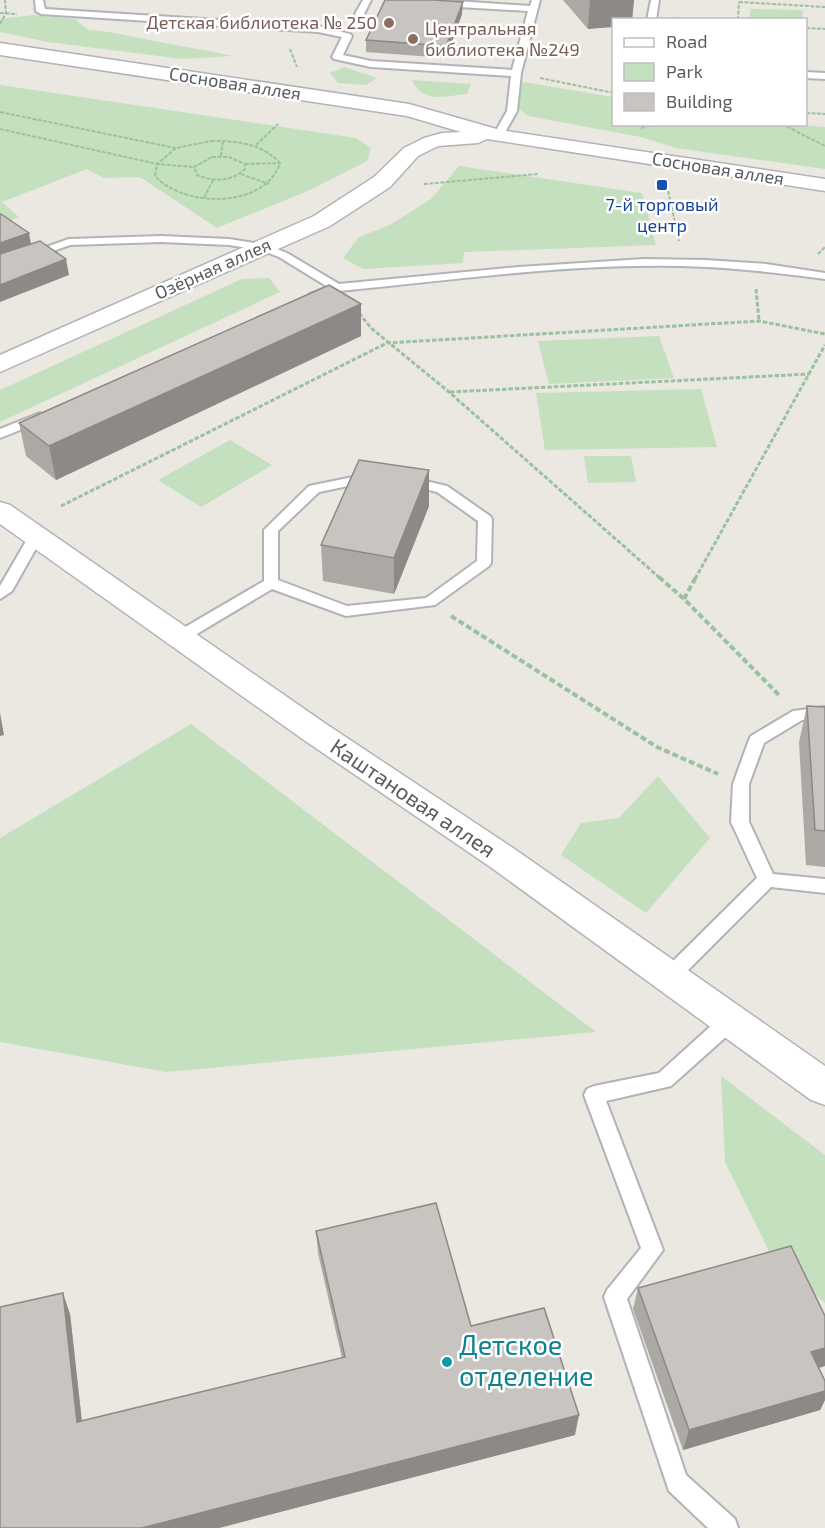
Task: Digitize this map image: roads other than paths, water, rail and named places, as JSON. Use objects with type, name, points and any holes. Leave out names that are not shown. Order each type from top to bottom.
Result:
[{"type":"street","name":"Сосновая аллея","points":[[0,49],[410,110],[463,132]]},
{"type":"street","name":"Сосновая аллея","points":[[0,67],[387,127],[498,136],[825,185]]},
{"type":"street","points":[[387,127],[413,135],[416,141],[411,152]]},
{"type":"street","points":[[411,152],[431,142],[463,132]]},
{"type":"street","name":"Озёрная аллея","points":[[0,364],[322,221],[389,176],[411,152]]},
{"type":"street","name":"Каштановая аллея","points":[[0,510],[315,732],[501,857],[825,1088]]},
{"type":"lane","points":[[39,0],[41,11],[318,29],[348,36]]},
{"type":"lane","points":[[360,14],[367,0]]},
{"type":"lane","points":[[651,18],[655,0]]},
{"type":"lane","points":[[433,3],[535,5],[516,73],[512,111],[498,136]]},
{"type":"lane","points":[[354,24],[337,57],[371,64],[516,73]]},
{"type":"lane","points":[[807,75],[825,76]]},
{"type":"lane","points":[[0,267],[69,242],[161,239],[229,242],[263,247],[283,255],[337,288]]},
{"type":"lane","points":[[304,302],[337,288],[563,267],[684,263],[753,265],[825,276]]},
{"type":"lane","points":[[0,434],[54,411]]},
{"type":"lane","points":[[382,475],[442,489],[485,519],[484,563],[430,602],[346,610],[272,583],[271,530],[314,489],[382,475]]},
{"type":"lane","points":[[0,594],[7,588],[36,536]]},
{"type":"lane","points":[[180,637],[272,583]]},
{"type":"lane","points":[[767,880],[740,822],[741,784],[757,740],[799,715],[825,713]]},
{"type":"lane","points":[[669,977],[767,880]]},
{"type":"lane","points":[[767,880],[825,886]]},
{"type":"lane","points":[[726,1528],[677,1483],[615,1297],[652,1250],[594,1095],[664,1080],[730,1021]]},
{"type":"place","name":"Детская библиотека № 250","points":[[389,23]]},
{"type":"place","name":"Центральная библиотека №249","points":[[413,39]]},
{"type":"place","name":"7-й торговый центр","points":[[662,185]]},
{"type":"place","name":"Детское отделение","points":[[447,1362]]}]
